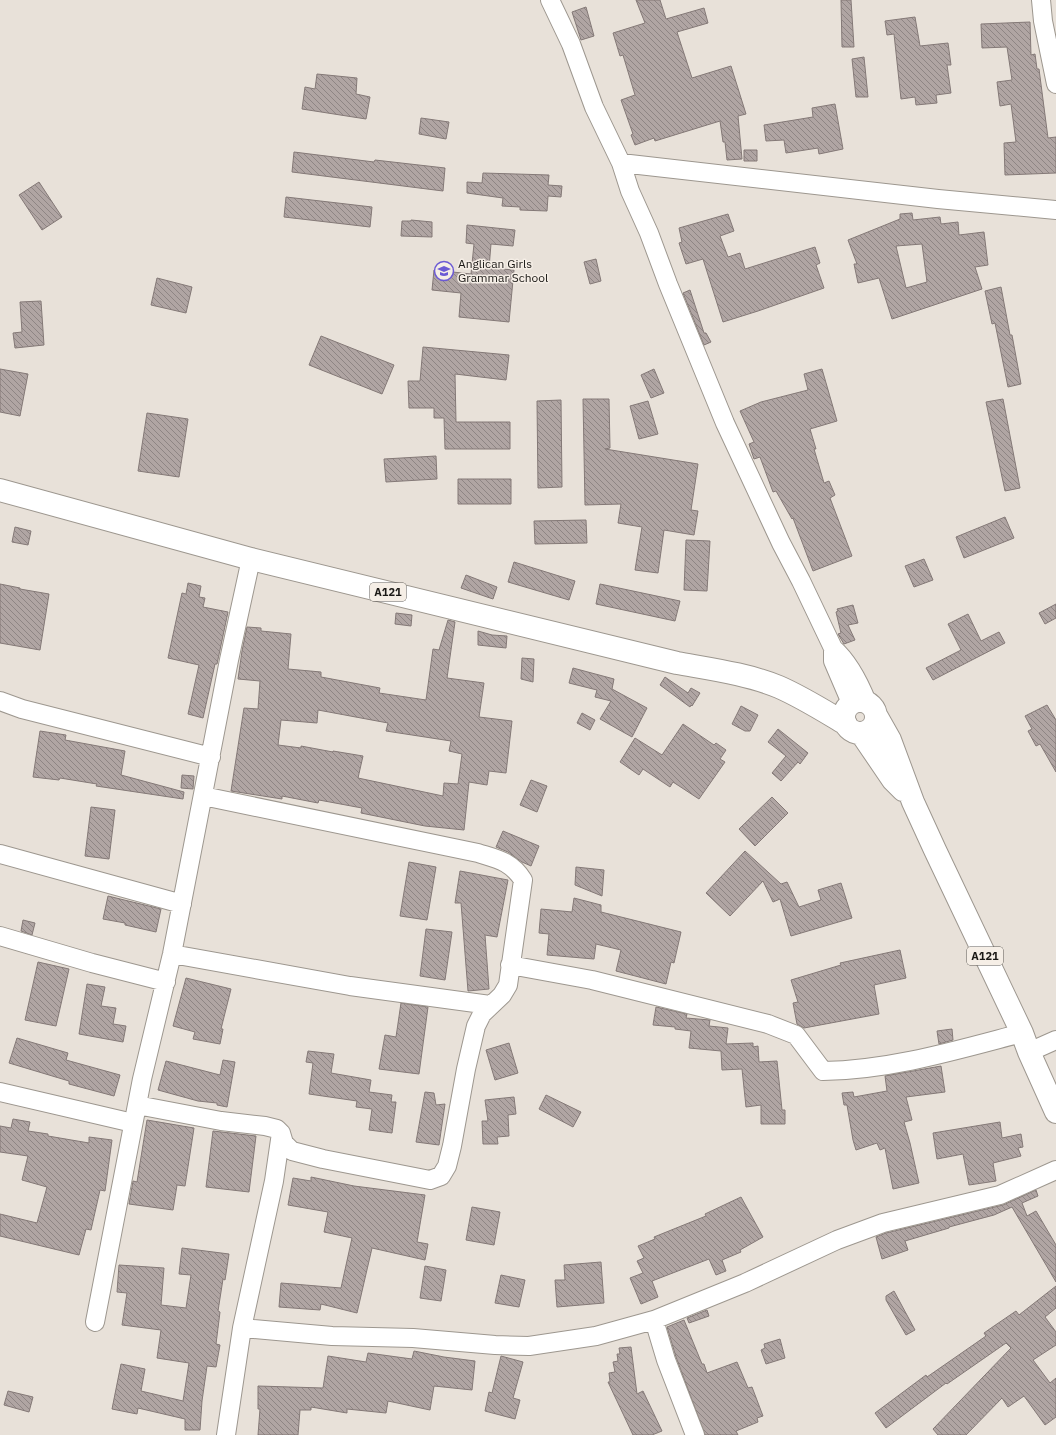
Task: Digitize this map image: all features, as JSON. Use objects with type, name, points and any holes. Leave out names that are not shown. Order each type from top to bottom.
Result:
[{"type":"main road","name":"A121","points":[[0,490],[251,559],[677,663],[744,676],[778,687],[798,689],[819,695],[858,714],[890,740],[913,802],[1056,1112]]},
{"type":"street","points":[[550,0],[571,44],[594,107],[621,163],[630,191],[649,232],[668,284],[725,423],[781,543],[833,648],[842,656],[859,684],[858,714]]},
{"type":"street","points":[[1041,0],[1043,21],[1056,84]]},
{"type":"street","points":[[621,163],[938,199],[1056,210]]},
{"type":"street","points":[[95,1322],[142,1079],[172,954],[229,660],[251,559]]},
{"type":"street","points":[[0,701],[22,709],[211,757]]},
{"type":"street","points":[[137,1105],[221,1121],[265,1126],[277,1129],[281,1133],[284,1143],[292,1151],[323,1159],[430,1180],[441,1176],[447,1166],[476,1026],[482,1014],[502,995],[508,985],[523,880],[517,870],[507,862],[478,853],[203,796]]},
{"type":"street","points":[[0,854],[182,904]]},
{"type":"street","points":[[0,938],[166,982]]},
{"type":"street","points":[[172,954],[350,986],[490,1005]]},
{"type":"street","points":[[510,964],[592,980],[768,1024],[796,1035],[823,1071],[848,1070],[1025,1042],[1056,1040]]},
{"type":"street","points":[[0,1092],[134,1123]]},
{"type":"street","points":[[226,1435],[242,1328],[274,1181],[281,1133]]},
{"type":"street","points":[[242,1328],[332,1336],[413,1338],[495,1345],[529,1346],[596,1336],[654,1320],[745,1282],[837,1240],[883,1223],[1000,1195],[1056,1170]]},
{"type":"street","points":[[654,1320],[666,1360],[695,1435]]},
{"type":"building","points":[[636,0],[660,0],[666,19],[704,8],[708,23],[677,32],[692,78],[731,66],[746,114],[738,116],[742,159],[727,160],[725,142],[723,142],[720,121],[655,141],[654,138],[635,145],[631,135],[633,134],[621,100],[635,95],[623,55],[620,56],[613,33],[645,23]]},
{"type":"building","points":[[841,0],[851,0],[854,47],[842,47]]},
{"type":"building","points":[[586,7],[594,36],[581,40],[572,12]]},
{"type":"building","points":[[915,17],[920,46],[948,43],[951,65],[947,65],[951,93],[936,95],[937,103],[916,105],[915,97],[901,99],[894,34],[887,35],[885,21]]},
{"type":"building","points":[[1030,22],[1031,55],[1035,54],[1037,69],[1039,69],[1048,138],[1056,137],[1056,173],[1005,175],[1004,143],[1016,142],[1011,104],[1000,106],[997,82],[1012,80],[1007,47],[982,48],[981,24]]},
{"type":"building","points":[[864,57],[868,97],[856,97],[852,59]]},
{"type":"building","points":[[317,74],[357,78],[356,94],[370,97],[366,119],[302,109],[305,87],[315,89]]},
{"type":"building","points":[[835,104],[843,149],[819,154],[818,148],[786,153],[784,140],[766,141],[764,125],[813,117],[812,108]]},
{"type":"building","points":[[421,118],[449,122],[446,139],[419,134]]},
{"type":"building","points":[[744,150],[757,150],[757,161],[744,161]]},
{"type":"building","points":[[294,152],[374,162],[375,160],[445,168],[443,191],[292,172]]},
{"type":"building","points":[[483,173],[549,175],[548,185],[562,186],[561,197],[548,196],[547,211],[520,210],[520,207],[502,206],[503,198],[467,193],[467,182],[482,183]]},
{"type":"building","points":[[39,182],[62,217],[42,230],[19,195]]},
{"type":"building","points":[[286,197],[372,207],[370,227],[284,217]]},
{"type":"building","points":[[912,213],[913,220],[940,217],[941,224],[958,222],[959,235],[984,232],[988,265],[975,267],[982,289],[892,319],[879,278],[858,283],[854,264],[857,264],[848,240],[900,219],[900,214]],"holes":[[[922,244],[927,282],[906,288],[896,246]]]},
{"type":"building","points":[[728,214],[734,231],[720,236],[728,257],[740,253],[745,269],[815,247],[820,263],[816,265],[824,288],[723,322],[703,259],[686,264],[679,243],[682,242],[679,228]]},
{"type":"building","points":[[411,220],[432,222],[432,237],[401,236],[402,221]]},
{"type":"building","points":[[467,225],[515,230],[513,246],[491,244],[489,268],[514,270],[509,322],[459,317],[461,293],[432,290],[434,270],[471,274],[474,244],[466,243]]},
{"type":"building","points":[[596,259],[601,281],[590,284],[584,262]]},
{"type":"building","points":[[157,278],[192,287],[186,313],[151,305]]},
{"type":"building","points":[[1001,287],[1021,384],[1008,387],[995,323],[992,324],[985,291]]},
{"type":"building","points":[[690,290],[704,333],[706,333],[711,342],[704,345],[683,293]]},
{"type":"building","points":[[41,301],[44,345],[15,348],[13,333],[22,332],[20,302]]},
{"type":"building","points":[[321,336],[394,365],[382,394],[309,365]]},
{"type":"building","points":[[423,347],[509,355],[506,380],[455,374],[456,422],[510,422],[510,449],[445,449],[444,418],[434,418],[434,408],[409,408],[408,381],[420,381]]},
{"type":"building","points":[[0,369],[28,374],[20,416],[0,412]]},
{"type":"building","points":[[654,369],[664,393],[651,398],[641,375]]},
{"type":"building","points":[[822,369],[837,421],[810,429],[824,483],[829,481],[835,495],[830,498],[852,556],[813,571],[793,518],[792,519],[776,491],[773,492],[760,457],[754,459],[749,444],[754,442],[740,411],[761,402],[808,390],[804,374]]},
{"type":"building","points":[[583,399],[609,399],[610,448],[605,449],[698,464],[691,510],[698,511],[694,535],[664,530],[658,573],[635,570],[642,527],[618,523],[621,504],[585,505]]},
{"type":"building","points":[[1003,399],[1020,488],[1005,491],[986,402]]},
{"type":"building","points":[[561,400],[562,487],[538,488],[537,401]]},
{"type":"building","points":[[648,401],[658,434],[639,439],[630,406]]},
{"type":"building","points":[[147,413],[188,419],[179,477],[138,471]]},
{"type":"building","points":[[436,456],[437,479],[386,482],[384,459]]},
{"type":"building","points":[[458,479],[511,479],[511,504],[458,504]]},
{"type":"building","points":[[1005,517],[1014,538],[964,558],[956,537]]},
{"type":"building","points":[[586,520],[587,543],[535,544],[534,521]]},
{"type":"building","points":[[15,527],[31,531],[28,545],[12,542]]},
{"type":"building","points":[[686,540],[710,541],[707,591],[684,590]]},
{"type":"building","points":[[924,559],[933,580],[914,587],[905,566]]},
{"type":"building","points":[[514,562],[575,581],[569,600],[508,582]]},
{"type":"building","points":[[466,575],[497,587],[493,599],[461,588]]},
{"type":"building","points":[[188,583],[201,586],[199,597],[205,598],[203,607],[228,612],[217,664],[215,664],[203,718],[188,714],[199,665],[168,658],[182,593],[186,594]]},
{"type":"building","points":[[0,584],[49,594],[40,650],[0,643]]},
{"type":"building","points":[[600,584],[680,601],[675,621],[596,604]]},
{"type":"building","points":[[1056,604],[1056,618],[1045,624],[1039,613]]},
{"type":"building","points":[[853,605],[858,623],[848,625],[855,640],[844,644],[838,634],[841,633],[836,612],[838,611],[837,609]]},
{"type":"building","points":[[396,613],[412,615],[411,626],[395,624]]},
{"type":"building","points":[[968,614],[981,641],[999,632],[1005,643],[933,680],[926,668],[961,650],[948,624]]},
{"type":"building","points":[[448,620],[455,622],[447,678],[484,683],[479,717],[512,721],[506,773],[489,771],[487,785],[469,782],[464,830],[425,826],[361,813],[362,808],[319,800],[318,803],[282,796],[282,799],[231,791],[244,708],[258,709],[260,681],[238,679],[247,627],[261,628],[261,631],[291,634],[288,669],[321,672],[321,677],[380,688],[379,693],[426,700],[433,649],[439,650]],"holes":[[[318,710],[388,723],[386,731],[451,741],[449,751],[462,754],[458,784],[444,783],[443,796],[358,778],[363,756],[301,746],[301,748],[278,745],[281,720],[317,723]]]},
{"type":"building","points":[[478,631],[492,635],[507,636],[506,648],[478,645]]},
{"type":"building","points":[[522,658],[534,659],[533,682],[521,679]]},
{"type":"building","points":[[573,668],[614,679],[612,689],[647,708],[632,737],[600,719],[611,701],[595,697],[597,690],[569,683]]},
{"type":"building","points":[[665,677],[688,693],[691,688],[700,693],[692,706],[691,705],[690,707],[660,685]]},
{"type":"building","points":[[1047,705],[1056,720],[1056,772],[1040,744],[1036,746],[1028,731],[1032,729],[1025,716]]},
{"type":"building","points":[[741,706],[758,715],[750,731],[745,731],[732,724]]},
{"type":"building","points":[[582,713],[595,720],[590,730],[577,723]]},
{"type":"building","points":[[683,724],[714,745],[716,743],[726,750],[720,759],[725,762],[699,799],[673,782],[670,787],[643,769],[639,775],[620,762],[635,738],[662,755]]},
{"type":"building","points":[[778,729],[808,753],[800,764],[798,762],[781,781],[772,773],[786,756],[768,742]]},
{"type":"building","points":[[40,731],[66,735],[65,740],[125,751],[121,775],[184,792],[183,799],[96,786],[97,784],[60,778],[59,780],[33,777]]},
{"type":"building","points":[[182,775],[194,776],[193,789],[181,788]]},
{"type":"building","points":[[531,780],[547,786],[537,812],[520,805]]},
{"type":"building","points":[[772,797],[788,813],[755,846],[739,829]]},
{"type":"building","points":[[91,807],[115,810],[109,859],[85,856]]},
{"type":"building","points":[[503,831],[539,846],[531,866],[522,862],[508,852],[496,847]]},
{"type":"building","points":[[745,851],[781,884],[787,882],[799,907],[821,900],[818,890],[841,883],[852,918],[791,936],[780,899],[773,902],[763,881],[730,916],[706,893]]},
{"type":"building","points":[[409,862],[436,867],[427,920],[400,916]]},
{"type":"building","points":[[576,867],[604,870],[602,896],[575,885]]},
{"type":"building","points":[[460,871],[508,880],[497,937],[485,935],[489,989],[468,991],[461,903],[455,903]]},
{"type":"building","points":[[108,896],[161,909],[156,932],[125,925],[125,923],[103,919]]},
{"type":"building","points":[[574,898],[601,905],[601,912],[681,932],[674,963],[671,962],[666,984],[616,971],[621,950],[596,944],[594,959],[547,955],[549,934],[539,933],[541,909],[572,912]]},
{"type":"building","points":[[23,920],[35,923],[32,935],[21,931]]},
{"type":"building","points":[[426,929],[452,932],[445,980],[420,976]]},
{"type":"building","points":[[900,950],[906,978],[874,985],[879,1014],[804,1028],[797,1024],[793,1003],[798,1002],[791,980],[841,965],[840,963]]},
{"type":"building","points":[[38,962],[69,969],[56,1026],[25,1020]]},
{"type":"building","points":[[186,978],[231,989],[221,1029],[223,1029],[220,1044],[193,1039],[195,1032],[173,1026]]},
{"type":"building","points":[[87,984],[105,987],[101,1006],[116,1008],[113,1024],[126,1026],[123,1042],[79,1034]]},
{"type":"building","points":[[401,1003],[428,1007],[419,1074],[379,1069],[385,1035],[396,1037]]},
{"type":"building","points":[[656,1007],[687,1014],[686,1018],[710,1020],[709,1026],[728,1028],[726,1044],[753,1043],[753,1047],[758,1046],[759,1062],[777,1061],[782,1110],[785,1110],[785,1124],[761,1124],[761,1105],[746,1107],[742,1069],[722,1070],[721,1051],[689,1048],[691,1031],[675,1029],[675,1027],[653,1025]]},
{"type":"building","points":[[952,1029],[953,1040],[939,1044],[937,1031]]},
{"type":"building","points":[[17,1038],[68,1053],[66,1060],[120,1075],[114,1096],[69,1084],[69,1081],[9,1063]]},
{"type":"building","points":[[509,1043],[518,1073],[495,1080],[486,1050]]},
{"type":"building","points":[[308,1051],[334,1054],[331,1073],[371,1080],[369,1092],[392,1095],[391,1102],[396,1102],[392,1133],[369,1130],[372,1109],[356,1107],[357,1101],[309,1094],[313,1063],[306,1062]]},
{"type":"building","points":[[223,1060],[235,1062],[227,1107],[217,1105],[217,1103],[198,1101],[158,1090],[166,1061],[220,1075]]},
{"type":"building","points":[[941,1066],[945,1092],[906,1097],[912,1120],[904,1122],[919,1183],[893,1189],[885,1148],[880,1150],[877,1143],[856,1150],[847,1105],[844,1105],[842,1093],[853,1092],[854,1097],[887,1091],[885,1076]]},
{"type":"building","points":[[425,1092],[434,1093],[436,1105],[445,1104],[439,1145],[416,1142]]},
{"type":"building","points":[[546,1095],[581,1112],[573,1127],[539,1109]]},
{"type":"building","points":[[514,1097],[516,1114],[508,1115],[509,1136],[497,1137],[498,1144],[483,1144],[482,1121],[488,1121],[485,1100]]},
{"type":"building","points":[[13,1119],[30,1122],[28,1131],[48,1134],[48,1136],[89,1143],[89,1137],[112,1140],[105,1191],[100,1190],[91,1230],[86,1229],[79,1255],[0,1236],[0,1214],[37,1223],[47,1187],[22,1180],[28,1156],[0,1152],[0,1126],[11,1128]]},
{"type":"building","points":[[147,1120],[194,1128],[185,1186],[177,1185],[173,1210],[129,1204],[133,1181],[137,1182]]},
{"type":"building","points":[[1000,1122],[1002,1138],[1021,1134],[1023,1147],[1018,1148],[1021,1156],[993,1163],[996,1181],[969,1185],[963,1154],[937,1159],[933,1133]]},
{"type":"building","points":[[213,1131],[256,1136],[249,1192],[206,1187]]},
{"type":"building","points":[[311,1177],[354,1186],[425,1195],[417,1242],[428,1244],[425,1260],[372,1248],[357,1313],[321,1304],[320,1310],[279,1307],[281,1283],[341,1288],[352,1238],[324,1232],[328,1212],[288,1205],[293,1178],[311,1181]]},
{"type":"building","points":[[1036,1190],[1038,1196],[1022,1203],[1027,1216],[1036,1211],[1056,1245],[1056,1282],[1012,1207],[994,1215],[905,1241],[908,1250],[882,1259],[876,1237],[886,1233],[1003,1205]]},
{"type":"building","points":[[741,1197],[763,1237],[740,1250],[741,1252],[722,1260],[726,1271],[716,1275],[709,1259],[652,1281],[658,1297],[641,1304],[630,1278],[643,1273],[637,1261],[644,1258],[638,1246],[655,1239],[654,1237],[706,1216],[705,1214]]},
{"type":"building","points":[[472,1207],[500,1212],[494,1245],[466,1240]]},
{"type":"building","points":[[182,1248],[229,1254],[218,1311],[220,1312],[216,1344],[220,1345],[216,1367],[207,1366],[200,1430],[185,1430],[185,1419],[138,1408],[137,1414],[112,1409],[121,1364],[145,1369],[141,1391],[183,1401],[189,1363],[157,1358],[161,1330],[122,1325],[127,1293],[117,1292],[119,1265],[164,1268],[161,1305],[186,1308],[191,1275],[179,1274]]},
{"type":"building","points":[[601,1262],[604,1303],[557,1307],[555,1280],[565,1280],[564,1265]]},
{"type":"building","points":[[425,1266],[446,1270],[441,1301],[420,1298]]},
{"type":"building","points":[[501,1275],[525,1280],[519,1307],[495,1303]]},
{"type":"building","points":[[1056,1286],[1056,1308],[1045,1317],[1056,1332],[1056,1345],[1033,1360],[1050,1383],[1056,1378],[1056,1417],[1045,1425],[1024,1396],[1008,1407],[1002,1398],[966,1435],[938,1435],[933,1429],[1011,1348],[1006,1343],[947,1384],[946,1383],[886,1428],[875,1413],[926,1375],[927,1377],[986,1336],[984,1333],[1016,1311],[1019,1315]]},
{"type":"building","points":[[894,1291],[915,1330],[906,1335],[886,1300],[886,1296]]},
{"type":"building","points":[[707,1310],[709,1316],[689,1323],[687,1318]]},
{"type":"building","points":[[684,1320],[707,1373],[737,1362],[748,1388],[752,1387],[763,1416],[757,1418],[758,1422],[736,1431],[738,1435],[705,1435],[676,1357],[667,1327]]},
{"type":"building","points":[[780,1339],[785,1358],[766,1364],[761,1350],[765,1348],[764,1344]]},
{"type":"building","points":[[631,1347],[637,1394],[643,1391],[662,1431],[652,1435],[633,1435],[608,1382],[610,1382],[609,1373],[615,1372],[613,1362],[618,1361],[617,1354],[620,1354],[619,1348]]},
{"type":"building","points":[[414,1351],[475,1361],[472,1390],[434,1386],[430,1410],[388,1401],[386,1413],[347,1409],[347,1413],[311,1407],[311,1410],[300,1410],[298,1435],[258,1435],[260,1409],[258,1409],[258,1386],[323,1388],[328,1356],[366,1362],[368,1353],[412,1359]]},
{"type":"building","points":[[501,1356],[523,1362],[513,1398],[520,1400],[515,1419],[485,1411],[489,1392],[492,1393]]},
{"type":"building","points":[[8,1391],[33,1397],[29,1412],[4,1405]]},
{"type":"place","name":"Anglican Girls Grammar School","points":[[444,271]]}]
